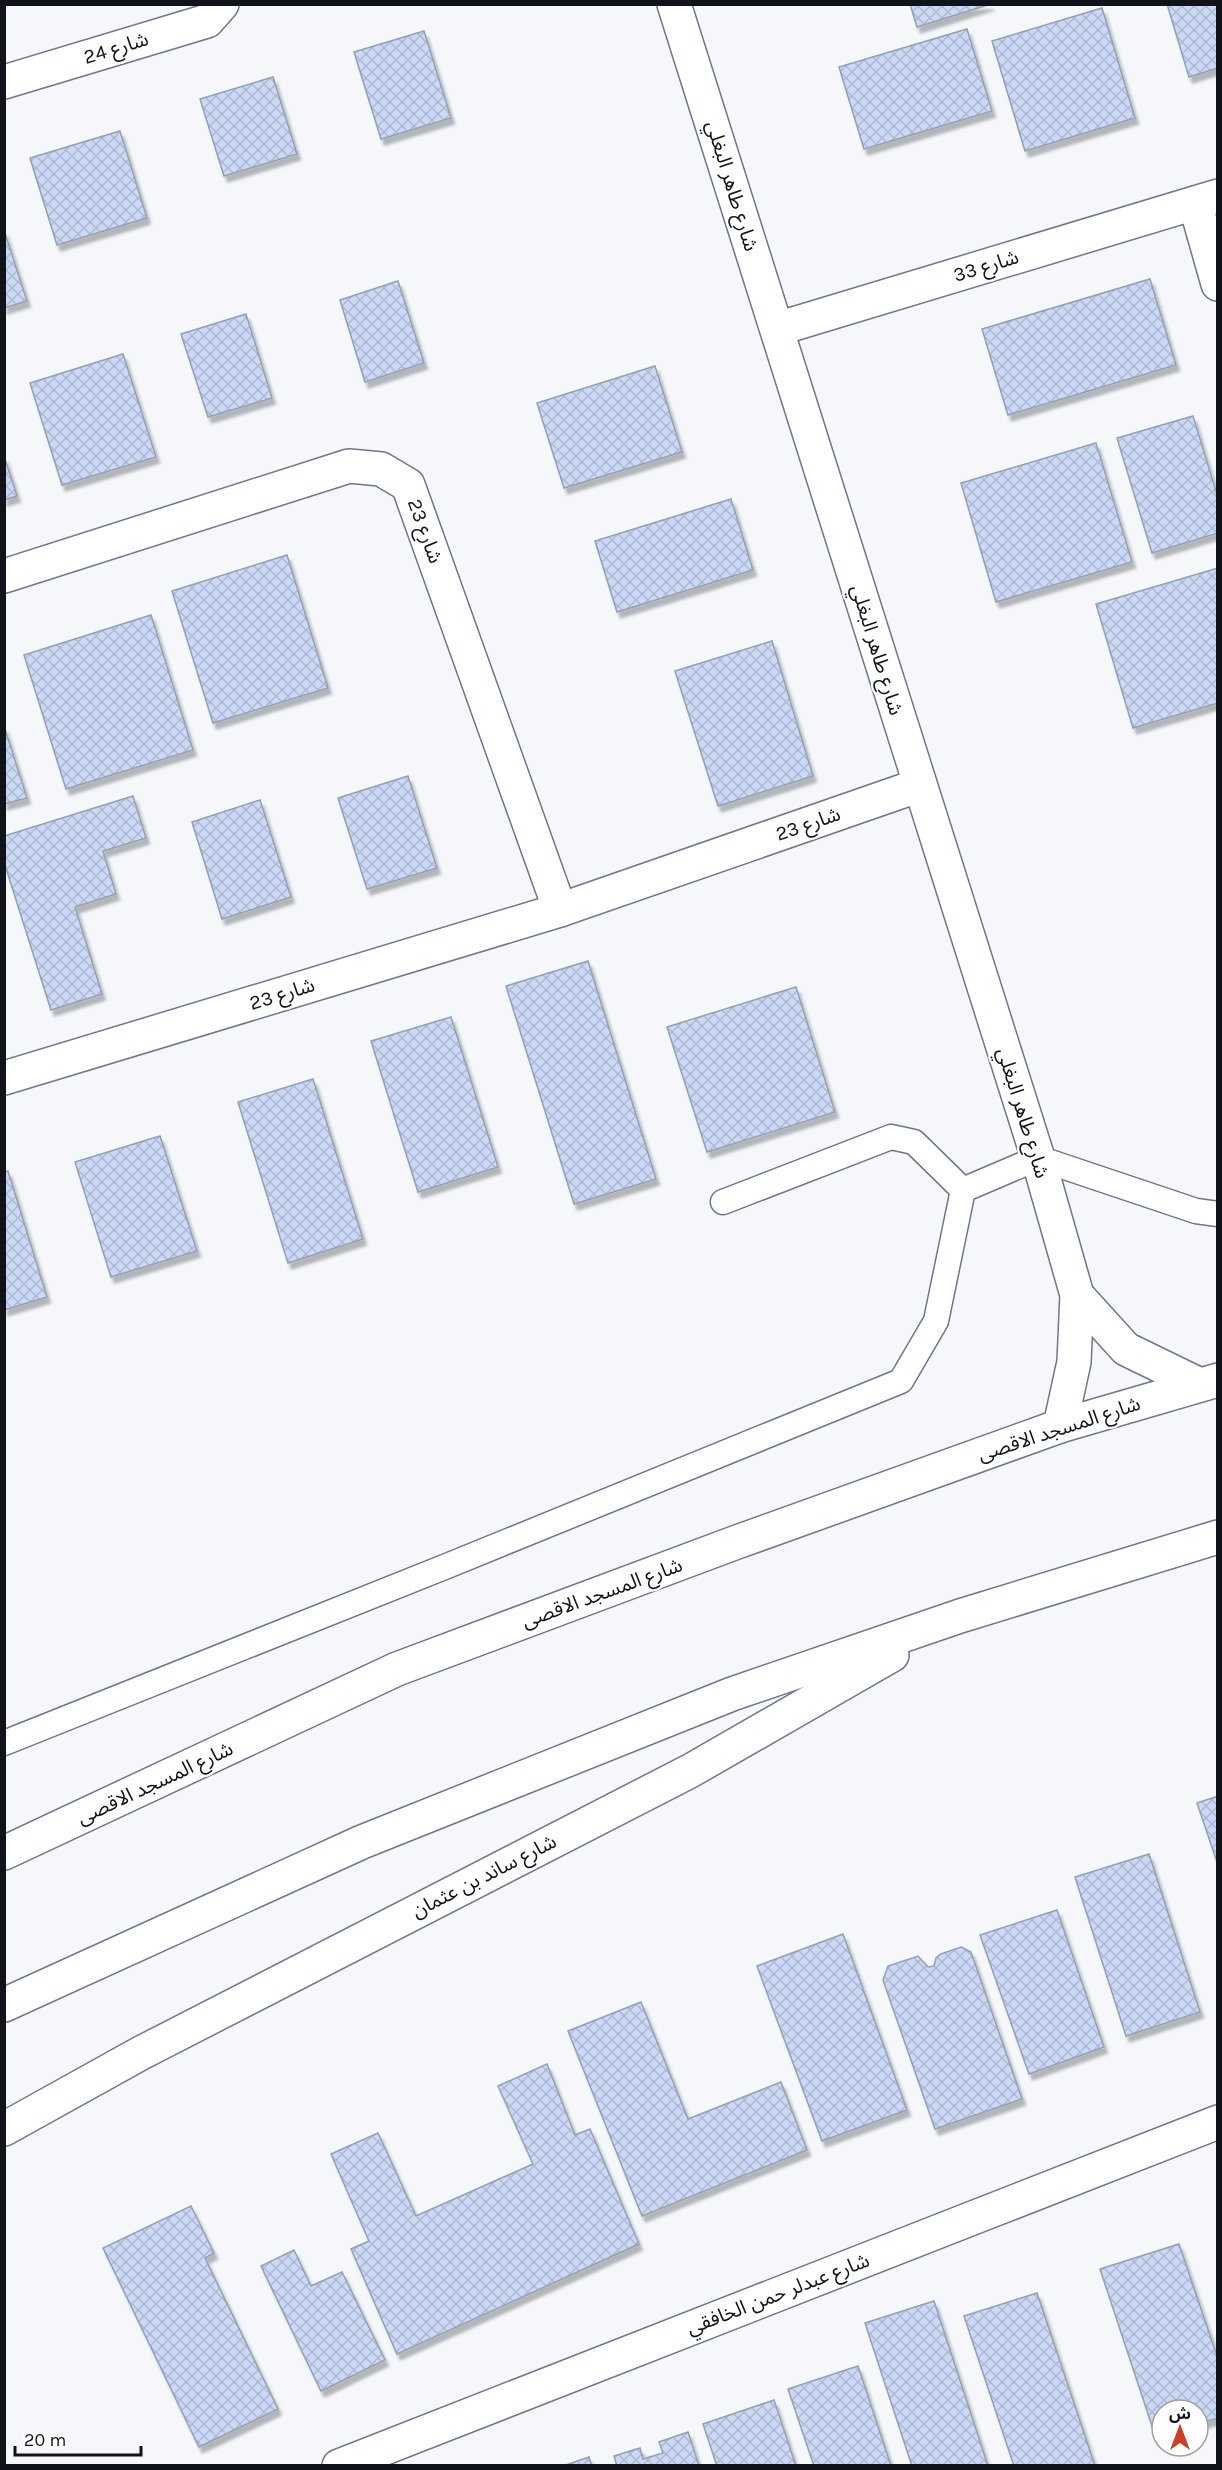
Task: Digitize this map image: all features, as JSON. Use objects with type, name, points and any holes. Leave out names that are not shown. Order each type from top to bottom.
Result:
[{"type":"street","name":"شارع 24","points":[[4,82],[207,21],[222,4]]},
{"type":"street","name":"شارع طاهر البغلي","points":[[674,4],[1038,1158],[1077,1295],[1074,1362],[1060,1426]]},
{"type":"street","name":"شارع 33","points":[[777,329],[1206,200],[1218,284]]},
{"type":"street","name":"شارع 23","points":[[4,576],[349,466],[381,469],[408,484],[560,910]]},
{"type":"street","name":"شارع 23","points":[[4,1078],[560,910],[920,785]]},
{"type":"street","name":"شارع طاهر البغلي","points":[[1077,1295],[1126,1349],[1209,1383]]},
{"type":"street","name":"شارع المسجد الاقصى","points":[[4,1853],[397,1669],[737,1542],[1060,1426],[1209,1383]]},
{"type":"street","points":[[4,2005],[362,1842],[732,1694],[960,1616],[1218,1537]]},
{"type":"street","name":"شارع ساند بن عثمان","points":[[4,2129],[141,2053],[690,1771],[960,1616]]},
{"type":"street","name":"شارع عبدلر حمن الخافقي","points":[[343,2465],[1218,2122]]},
{"type":"lane","points":[[723,1202],[891,1137],[914,1142],[963,1190]]},
{"type":"lane","points":[[963,1190],[1038,1158],[1196,1211],[1218,1214]]},
{"type":"lane","points":[[4,1743],[901,1381],[936,1321],[963,1190]]},
{"type":"building","points":[[910,4],[991,4],[917,27]]},
{"type":"building","points":[[1167,4],[1218,4],[1218,68],[1189,77]]},
{"type":"building","points":[[1102,8],[1135,118],[1025,151],[992,41]]},
{"type":"building","points":[[967,29],[992,111],[864,149],[839,67]]},
{"type":"building","points":[[424,31],[451,118],[381,139],[354,52]]},
{"type":"building","points":[[273,77],[297,154],[224,176],[200,99]]},
{"type":"building","points":[[120,131],[147,218],[57,245],[30,158]]},
{"type":"building","points":[[4,230],[27,301],[4,308]]},
{"type":"building","points":[[1150,279],[1176,365],[1008,415],[982,329]]},
{"type":"building","points":[[398,281],[424,363],[365,382],[340,300]]},
{"type":"building","points":[[246,314],[272,398],[208,417],[181,334]]},
{"type":"building","points":[[123,354],[156,457],[62,485],[30,383]]},
{"type":"building","points":[[655,366],[682,452],[564,488],[537,403]]},
{"type":"building","points":[[1193,416],[1218,498],[1218,533],[1152,553],[1117,438]]},
{"type":"building","points":[[1096,443],[1132,562],[996,602],[961,483]]},
{"type":"building","points":[[4,456],[17,496],[4,500]]},
{"type":"building","points":[[731,499],[753,570],[617,612],[595,541]]},
{"type":"building","points":[[287,555],[328,688],[213,723],[172,591]]},
{"type":"building","points":[[1218,568],[1218,703],[1133,728],[1096,604]]},
{"type":"building","points":[[151,615],[193,750],[66,789],[24,655]]},
{"type":"building","points":[[772,641],[813,776],[718,806],[675,671]]},
{"type":"building","points":[[4,726],[27,798],[4,804]]},
{"type":"building","points":[[408,776],[437,868],[367,889],[338,798]]},
{"type":"building","points":[[133,796],[146,838],[103,851],[116,894],[75,907],[102,994],[51,1010],[4,862],[4,836]]},
{"type":"building","points":[[260,800],[291,897],[222,919],[192,822]]},
{"type":"building","points":[[588,961],[656,1179],[574,1204],[506,986]]},
{"type":"building","points":[[796,987],[835,1112],[707,1152],[667,1027]]},
{"type":"building","points":[[451,1017],[498,1167],[418,1192],[371,1041]]},
{"type":"building","points":[[313,1079],[363,1239],[288,1263],[238,1102]]},
{"type":"building","points":[[160,1136],[197,1251],[111,1277],[75,1162]]},
{"type":"building","points":[[8,1171],[47,1297],[4,1310],[4,1172]]},
{"type":"building","points":[[1218,1796],[1218,1865],[1197,1803]]},
{"type":"building","points":[[1149,1854],[1200,2012],[1126,2036],[1075,1877]]},
{"type":"building","points":[[1057,1910],[1104,2047],[1029,2074],[980,1935]]},
{"type":"building","points":[[843,1934],[907,2110],[822,2141],[757,1966]]},
{"type":"building","points":[[961,1947],[971,1952],[1022,2099],[935,2129],[883,1980],[888,1966],[918,1956],[928,1967],[934,1966],[936,1958],[941,1954]]},
{"type":"building","points":[[641,2002],[688,2119],[781,2082],[807,2150],[642,2216],[568,2031]]},
{"type":"building","points":[[547,2064],[575,2135],[590,2129],[639,2244],[397,2354],[351,2249],[369,2241],[331,2154],[378,2133],[416,2216],[533,2164],[498,2086]]},
{"type":"building","points":[[191,2206],[214,2253],[205,2258],[278,2409],[199,2447],[103,2248]]},
{"type":"building","points":[[1179,2244],[1218,2359],[1218,2418],[1210,2420],[1210,2398],[1150,2398],[1150,2420],[1100,2269]]},
{"type":"building","points":[[294,2250],[311,2286],[342,2272],[385,2360],[321,2391],[261,2266]]},
{"type":"building","points":[[1037,2293],[1095,2466],[1014,2466],[964,2316]]},
{"type":"building","points":[[934,2301],[988,2466],[912,2466],[865,2323]]},
{"type":"building","points":[[858,2366],[891,2466],[814,2466],[788,2389]]},
{"type":"building","points":[[774,2400],[796,2466],[717,2466],[703,2424]]},
{"type":"building","points":[[688,2432],[699,2466],[617,2466],[614,2456],[640,2448],[643,2459],[663,2453],[659,2442]]},
{"type":"building","points":[[589,2457],[592,2466],[563,2466]]}]
